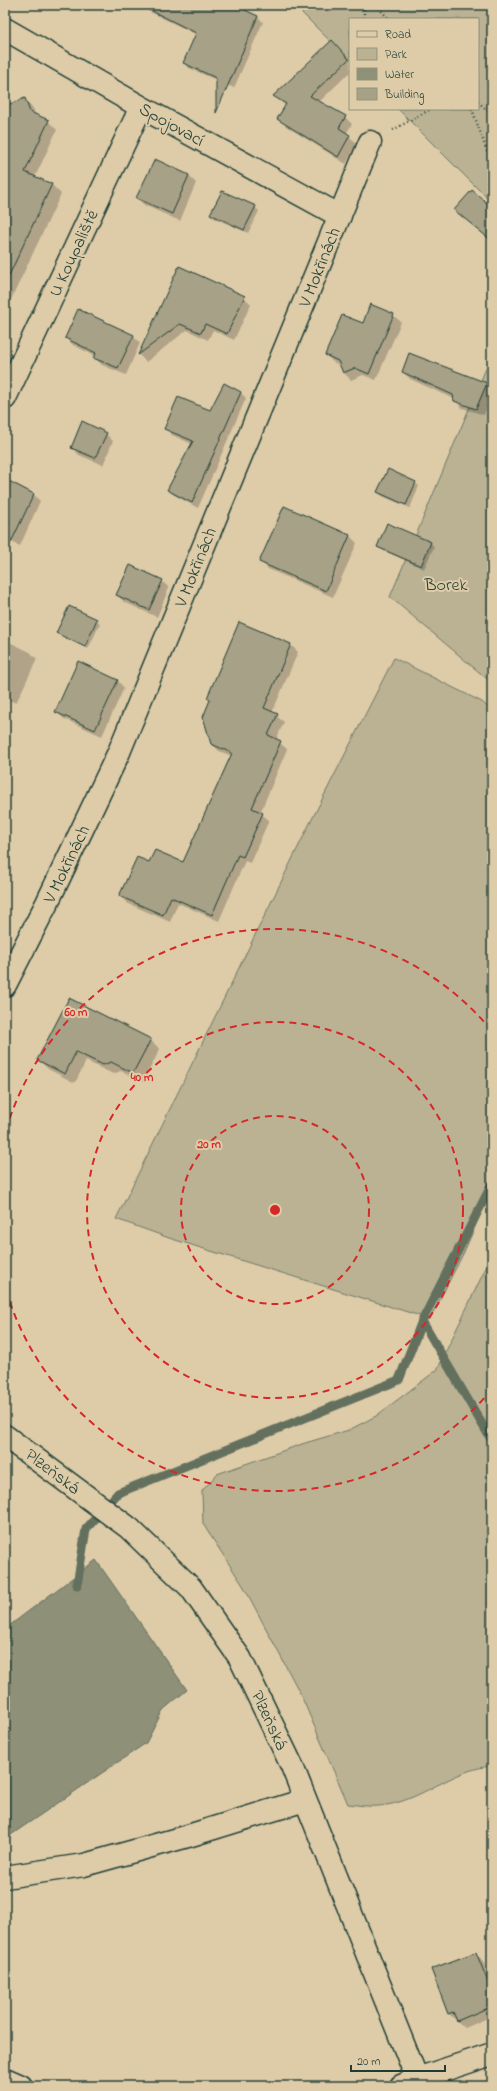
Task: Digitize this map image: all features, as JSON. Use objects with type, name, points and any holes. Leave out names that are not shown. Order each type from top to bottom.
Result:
[{"type":"street","name":"Spojovací","points":[[5,29],[141,107],[340,216]]},
{"type":"street","name":"U Koupaliště","points":[[5,398],[141,107]]},
{"type":"street","name":"V Mokřinách","points":[[5,985],[47,903],[119,752],[370,142]]},
{"type":"street","name":"Plzeňská","points":[[5,1436],[129,1528],[191,1588],[240,1658],[292,1766],[412,2084]]},
{"type":"street","points":[[5,1876],[84,1865],[188,1836],[305,1800]]},
{"type":"street","points":[[412,2084],[492,2054]]},
{"type":"street","points":[[5,2079],[21,2086]]},
{"type":"path","points":[[364,5],[364,18]]},
{"type":"path","points":[[376,5],[388,18]]},
{"type":"path","points":[[479,103],[492,114]]},
{"type":"path","points":[[370,142],[429,110]]},
{"type":"path","points":[[472,110],[492,165]]},
{"type":"green space","points":[[294,5],[492,5],[492,203],[399,110],[479,110],[479,18],[349,18],[349,60]]},
{"type":"green space","name":"Borek","points":[[492,354],[492,683],[390,597]]},
{"type":"green space","points":[[394,658],[482,702],[492,711],[492,1188],[464,1252],[430,1319],[169,1238],[116,1219],[307,829]]},
{"type":"green space","points":[[492,1255],[492,1766],[477,1768],[463,1773],[422,1793],[394,1804],[364,1806],[348,1804],[300,1693],[244,1587],[203,1524],[202,1491],[217,1474],[305,1443],[349,1430],[376,1416],[437,1370]]},
{"type":"water","points":[[96,1560],[187,1690],[163,1710],[146,1743],[5,1839],[5,1629]]},
{"type":"building","points":[[140,5],[234,5],[258,16],[216,113],[216,78],[183,63],[196,33]]},
{"type":"building","points":[[332,40],[349,59],[310,96],[346,116],[339,128],[350,135],[338,157],[277,119],[286,104],[273,96]]},
{"type":"building","points":[[25,98],[30,112],[49,120],[25,172],[52,184],[5,284],[5,106]]},
{"type":"building","points":[[155,159],[189,175],[172,214],[136,198]]},
{"type":"building","points":[[472,190],[492,207],[492,241],[454,210]]},
{"type":"building","points":[[222,191],[256,206],[244,230],[210,214]]},
{"type":"building","points":[[179,266],[245,296],[227,334],[205,324],[201,333],[180,324],[138,355]]},
{"type":"building","points":[[370,304],[394,314],[369,374],[355,368],[343,373],[338,361],[325,355],[342,315],[363,323]]},
{"type":"building","points":[[78,309],[134,335],[118,368],[93,358],[96,353],[65,338]]},
{"type":"building","points":[[409,353],[487,383],[476,409],[454,401],[453,395],[402,372]]},
{"type":"building","points":[[224,383],[241,392],[192,503],[167,490],[193,441],[164,429],[178,397],[210,410]]},
{"type":"building","points":[[82,421],[107,433],[95,458],[71,448]]},
{"type":"building","points":[[388,469],[416,482],[406,505],[377,492]]},
{"type":"building","points":[[5,479],[34,494],[5,555]]},
{"type":"building","points":[[284,506],[350,535],[326,591],[259,562]]},
{"type":"building","points":[[387,523],[431,542],[421,566],[377,547]]},
{"type":"building","points":[[130,565],[163,580],[149,610],[116,595]]},
{"type":"building","points":[[69,606],[97,619],[85,647],[56,633]]},
{"type":"building","points":[[239,622],[291,644],[264,708],[278,714],[268,735],[281,741],[252,808],[263,813],[243,857],[238,855],[212,915],[171,897],[163,915],[119,896],[137,857],[149,862],[155,850],[183,862],[232,753],[211,744],[203,717],[210,700],[207,698]]},
{"type":"building","points":[[78,661],[118,680],[95,730],[55,712]]},
{"type":"building","points":[[69,998],[151,1039],[133,1073],[111,1062],[103,1065],[76,1052],[65,1074],[37,1060]]},
{"type":"building","points":[[476,1952],[492,1992],[492,2006],[457,2021],[453,2012],[448,2014],[431,1969]]},
{"type":"waterway","points":[[77,1585],[86,1529],[118,1493],[399,1380],[422,1321],[492,1184]]},
{"type":"waterway","points":[[422,1321],[492,1441]]}]
